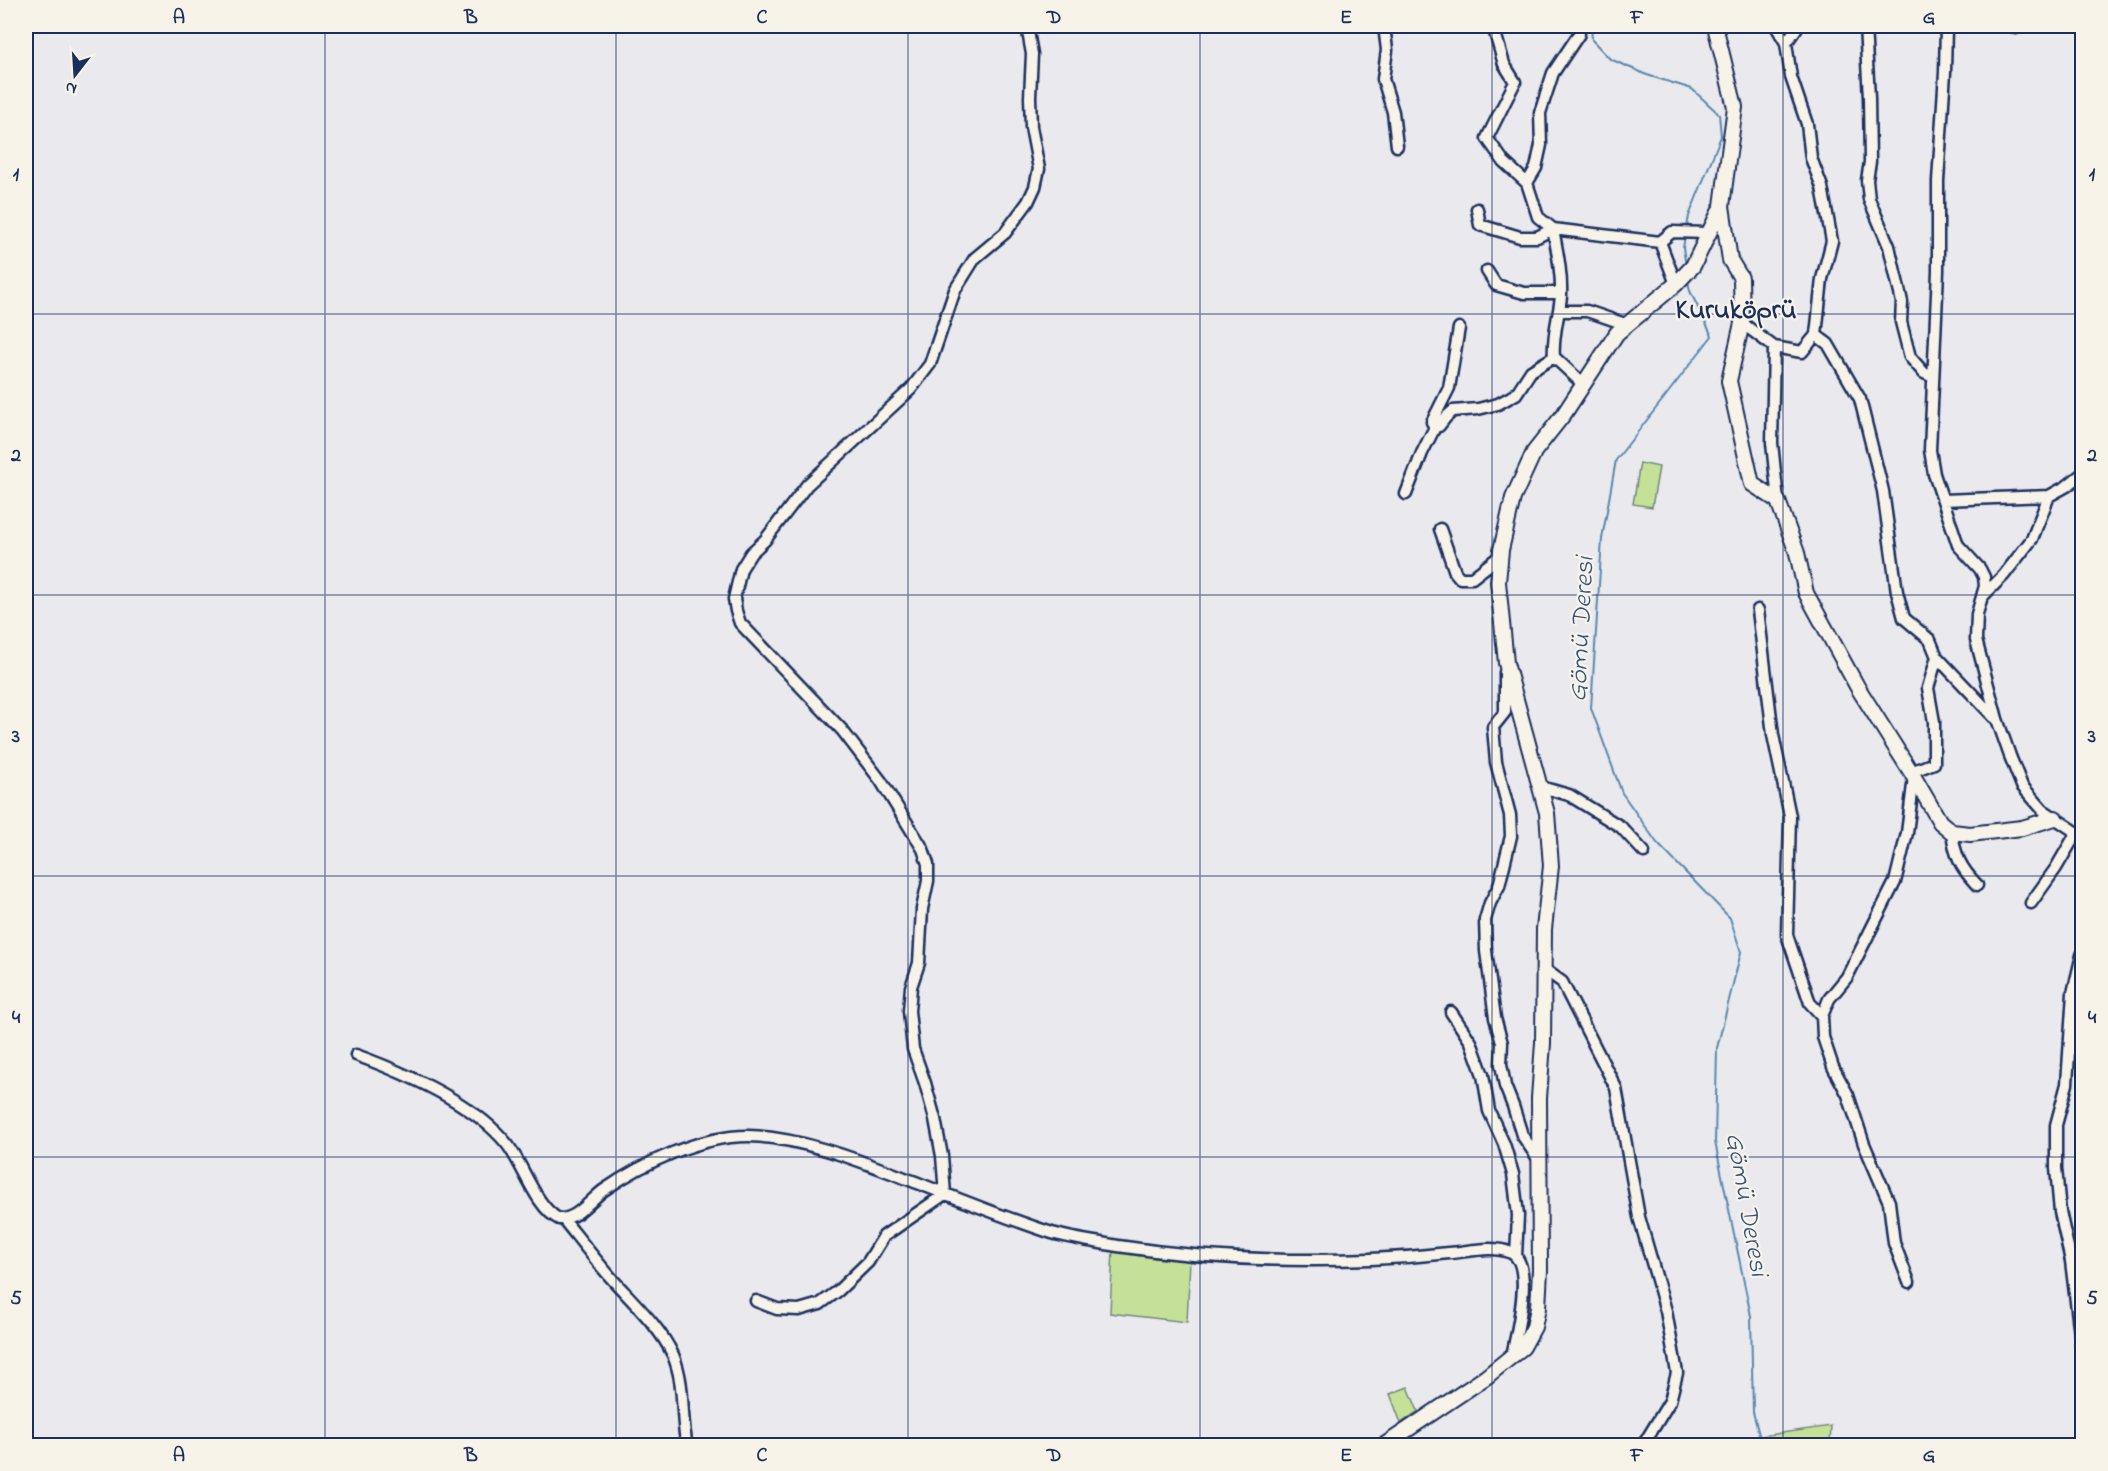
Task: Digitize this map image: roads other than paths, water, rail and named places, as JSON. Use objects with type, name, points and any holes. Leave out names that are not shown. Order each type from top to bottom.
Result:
[{"type":"street","points":[[945,1194],[942,1156],[935,1119],[913,1049],[909,1011],[911,987],[919,963],[922,909],[928,881],[928,864],[922,849],[881,781],[842,730],[748,633],[740,623],[735,599],[741,569],[751,553],[765,540],[807,485],[911,389],[930,364],[955,290],[975,258],[1005,233],[1028,202],[1035,187],[1039,169],[1031,127],[1032,54],[1027,26]]},
{"type":"street","points":[[1384,26],[1387,50],[1383,79],[1393,112],[1397,146]]},
{"type":"street","points":[[1493,26],[1504,64],[1515,82],[1487,138],[1504,162],[1527,183],[1539,217],[1553,229],[1560,265],[1561,293],[1552,343],[1554,357],[1584,384]]},
{"type":"street","points":[[1715,26],[1736,107],[1722,206],[1730,260],[1741,278],[1742,323],[1729,381],[1752,484],[1778,501]]},
{"type":"street","points":[[1742,323],[1774,347],[1802,352],[1816,335],[1822,279],[1832,241],[1821,187],[1811,158],[1807,124],[1791,77],[1786,43],[1776,26]]},
{"type":"street","points":[[1786,43],[1798,26]]},
{"type":"street","points":[[1865,26],[1869,98],[1870,162],[1867,180],[1869,199],[1889,246],[1902,302],[1901,322],[1910,357],[1924,373],[1933,377]]},
{"type":"street","points":[[1946,26],[1946,72],[1938,181],[1938,271],[1930,450],[1934,474],[1958,545],[1980,569],[1984,577],[1984,595],[1977,614],[1976,640],[1996,719],[2022,786],[2043,810],[2081,833],[2031,903]]},
{"type":"street","points":[[1527,183],[1536,168],[1541,146],[1540,113],[1553,73],[1579,34]]},
{"type":"street","points":[[1383,1446],[1486,1377],[1512,1356],[1522,1347],[1534,1327],[1538,1308],[1544,929],[1551,866],[1547,813],[1506,663],[1500,622],[1498,582],[1500,556],[1513,498],[1534,452],[1564,414],[1617,333],[1676,284],[1693,266],[1702,233],[1722,206]]},
{"type":"street","points":[[1477,209],[1480,225],[1520,237],[1537,237],[1553,229],[1660,242],[1672,232],[1702,233]]},
{"type":"street","points":[[1660,242],[1676,284]]},
{"type":"street","points":[[1486,271],[1496,285],[1524,293],[1561,293]]},
{"type":"street","points":[[1559,310],[1587,311],[1628,325]]},
{"type":"street","points":[[1435,427],[1432,422],[1449,388],[1459,328]]},
{"type":"street","points":[[1816,335],[1828,344],[1860,399],[1883,491],[1897,592],[1904,618],[1930,640],[1937,657],[1996,719]]},
{"type":"street","points":[[1774,347],[1773,443],[1778,501],[1797,553],[1806,593],[1858,688],[1940,822],[1952,832],[1970,834],[2022,828],[2055,818]]},
{"type":"street","points":[[1406,494],[1435,427],[1440,426],[1453,411],[1478,409],[1498,404],[1516,394],[1531,371],[1554,357]]},
{"type":"street","points":[[1943,500],[2049,496],[2082,474]]},
{"type":"street","points":[[1984,595],[2004,575],[2032,539],[2049,496]]},
{"type":"street","points":[[1440,529],[1455,572],[1460,578],[1472,578],[1500,556]]},
{"type":"street","points":[[1758,609],[1773,735],[1790,816],[1787,935],[1810,1003],[1822,1016]]},
{"type":"street","points":[[1913,775],[1934,763],[1934,722],[1928,688],[1937,657]]},
{"type":"street","points":[[1506,663],[1505,712],[1493,727],[1496,762],[1510,814],[1511,836],[1499,886],[1490,903],[1485,920],[1486,951],[1502,1043],[1501,1064],[1504,1086],[1522,1135],[1539,1160]]},
{"type":"street","points":[[1909,1282],[1894,1243],[1889,1202],[1864,1144],[1848,1095],[1833,1067],[1823,1036],[1822,1016],[1829,999],[1847,977],[1895,882],[1908,833],[1913,775]]},
{"type":"street","points":[[1541,786],[1569,795],[1621,827],[1644,852]]},
{"type":"street","points":[[1952,832],[1955,852],[1963,870],[1977,885]]},
{"type":"street","points":[[2082,955],[2073,993],[2067,1084],[2056,1125],[2056,1136],[2060,1212],[2071,1261],[2082,1351]]},
{"type":"street","points":[[1544,969],[1562,982],[1616,1088],[1639,1217],[1666,1311],[1677,1373],[1670,1401],[1645,1442]]},
{"type":"street","points":[[1451,1012],[1471,1042],[1483,1076],[1489,1111],[1504,1144],[1513,1174],[1518,1215],[1516,1256],[1521,1265],[1523,1303],[1512,1356]]},
{"type":"street","points":[[356,1055],[405,1073],[480,1117],[507,1144],[542,1202],[556,1218],[564,1220],[572,1217],[604,1190],[679,1151],[713,1139],[749,1136],[800,1143],[850,1157],[1055,1234],[1118,1246],[1255,1260],[1408,1257],[1488,1250],[1507,1251],[1516,1256]]},
{"type":"street","points":[[756,1301],[777,1309],[799,1310],[820,1304],[838,1291],[868,1262],[884,1236],[945,1194]]},
{"type":"street","points":[[564,1220],[654,1326],[673,1355],[683,1388],[687,1446]]},
{"type":"waterway","name":"Gömü Deresi","points":[[1591,26],[1592,40],[1610,59],[1647,75],[1692,89],[1719,114],[1721,136],[1689,216],[1687,227]]},
{"type":"waterway","name":"Gömü Deresi","points":[[1685,236],[1683,248],[1686,266]]},
{"type":"waterway","name":"Gömü Deresi","points":[[1688,281],[1690,291],[1712,336],[1616,460],[1602,539],[1591,708],[1622,793],[1657,843],[1730,918],[1741,952],[1717,1048],[1715,1142],[1751,1316],[1753,1412],[1762,1446]]},
{"type":"district","name":"Kuruköprü","points":[[1736,308]]}]
